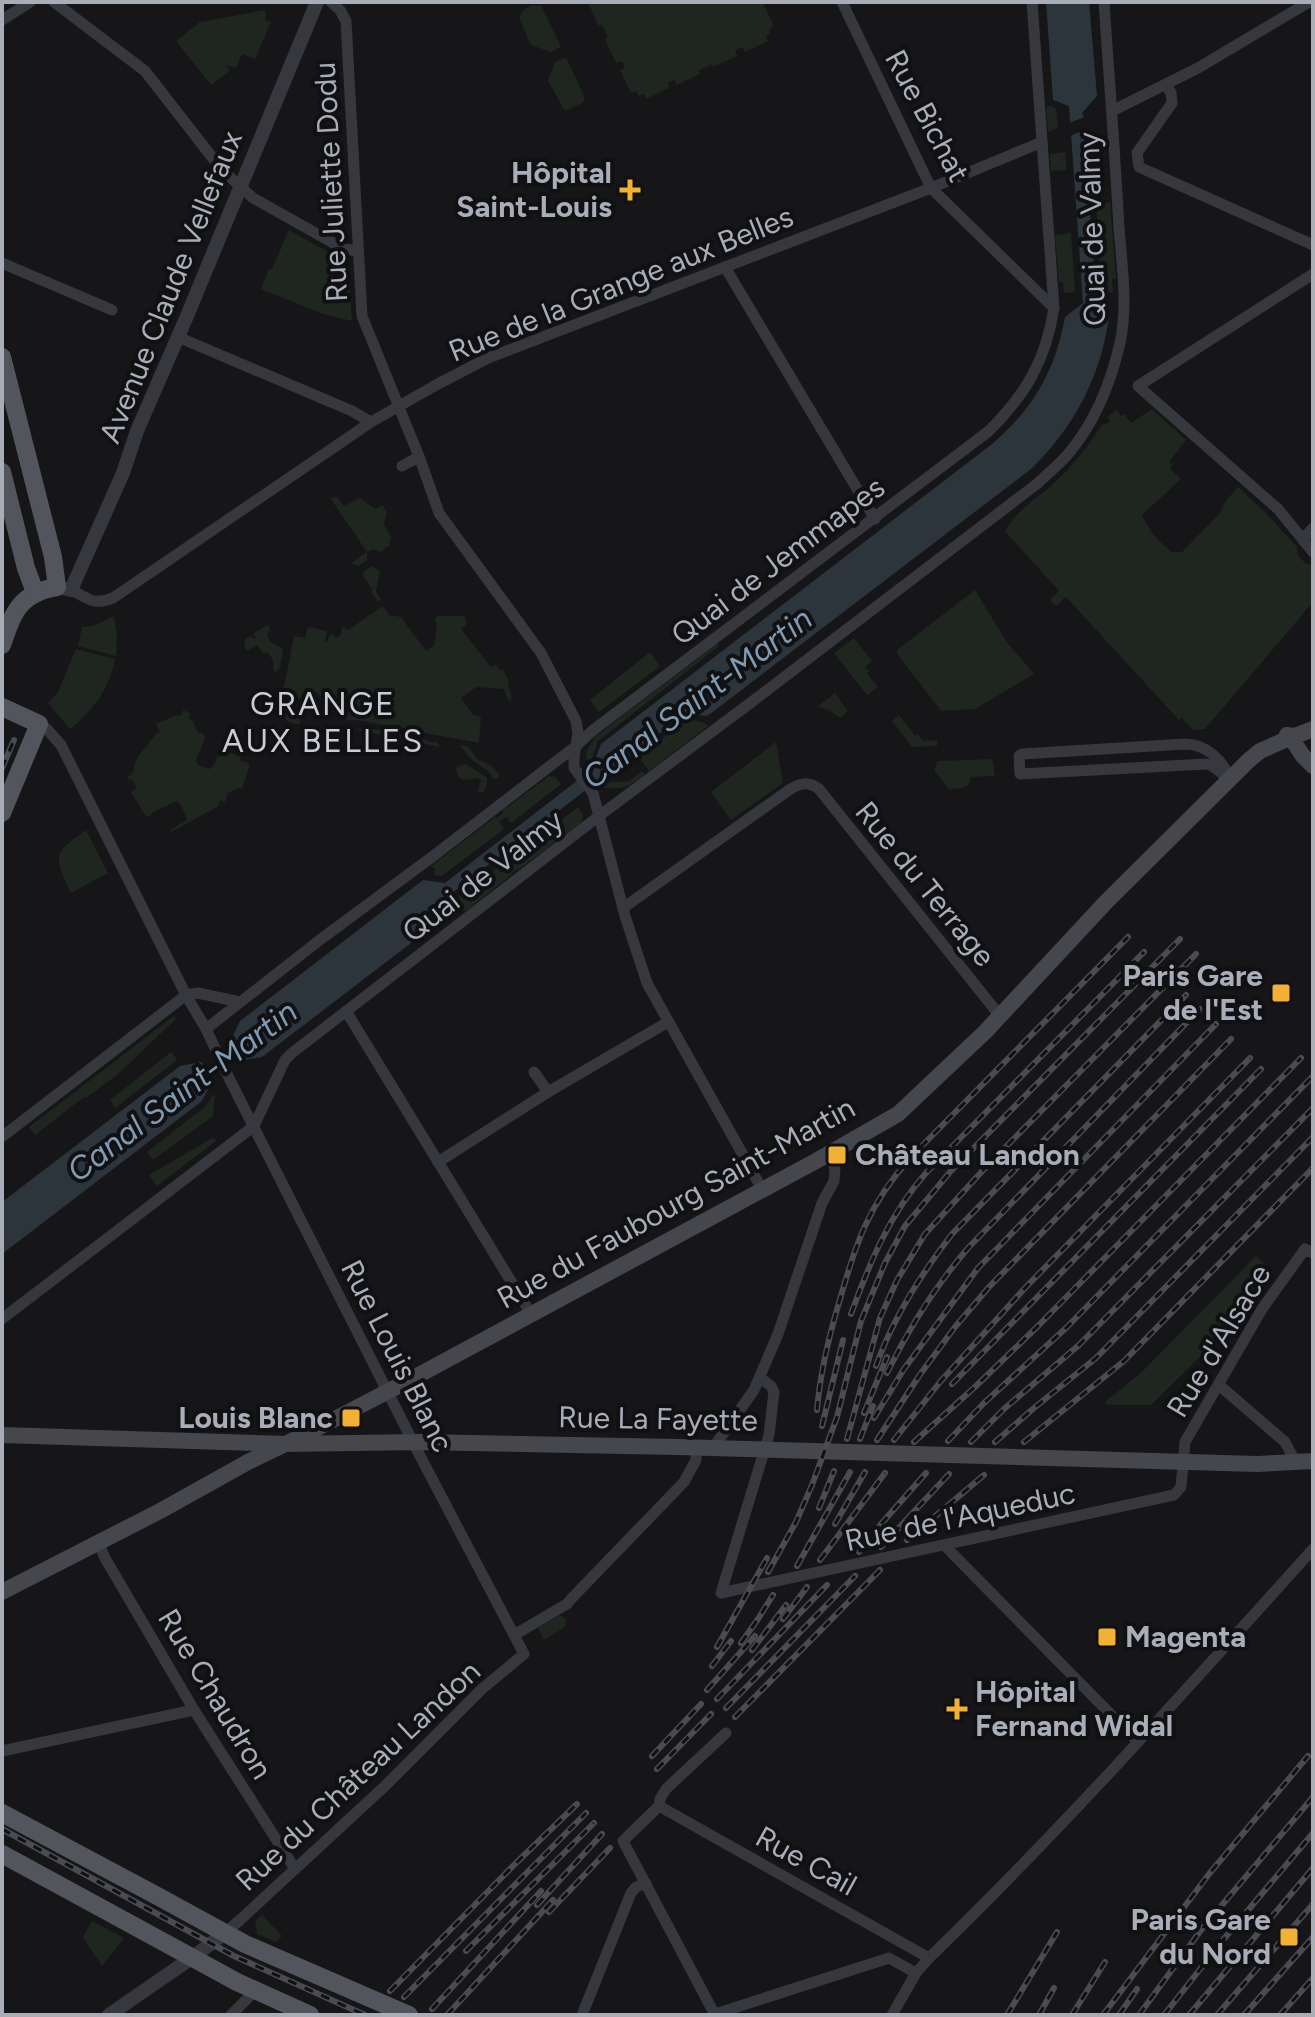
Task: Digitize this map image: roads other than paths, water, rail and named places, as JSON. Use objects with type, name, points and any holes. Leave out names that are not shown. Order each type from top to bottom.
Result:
[{"type":"main road","points":[[2,357],[53,557],[68,590],[35,592],[20,603],[3,636]]},
{"type":"main road","points":[[2,472],[35,592]]},
{"type":"main road","points":[[2,707],[39,724],[2,813]]},
{"type":"main road","name":"Rue du Faubourg Saint-Martin","points":[[2,1592],[389,1391],[898,1114],[1000,1016],[1106,902],[1260,751],[1313,729]]},
{"type":"main road","points":[[1291,740],[1313,766]]},
{"type":"main road","name":"Rue La Fayette","points":[[2,1435],[285,1444],[413,1442],[704,1448],[1257,1464],[1313,1461]]},
{"type":"main road","points":[[2,1813],[270,1956],[409,2015]]},
{"type":"main road","points":[[2,1854],[255,1991],[310,2015]]},
{"type":"street","points":[[2,20],[30,2]]},
{"type":"street","points":[[54,2],[145,71],[222,170],[253,198],[344,249],[358,251]]},
{"type":"street","name":"Avenue Claude Vellefaux","points":[[68,590],[123,473],[137,431],[317,2]]},
{"type":"street","name":"Rue Juliette Dodu","points":[[331,2],[346,21],[362,316],[439,513],[550,668],[576,721],[578,733],[574,768],[593,793],[599,816]]},
{"type":"street","name":"Rue Bichat","points":[[842,2],[931,188],[1054,308]]},
{"type":"street","name":"Quai de Jemmapes","points":[[206,1029],[592,731],[875,519],[989,431],[1009,411],[1038,366],[1049,337],[1054,308],[1032,2]]},
{"type":"street","name":"Quai de Valmy","points":[[2,1319],[254,1126],[285,1060],[599,816],[1038,483],[1069,453],[1095,414],[1121,340],[1123,285],[1104,2]]},
{"type":"street","points":[[1112,111],[1166,85],[1309,2]]},
{"type":"street","points":[[1166,85],[1172,103],[1137,153],[1139,167],[1313,245]]},
{"type":"street","name":"Rue de la Grange aux Belles","points":[[68,590],[87,600],[113,598],[371,422],[488,358],[931,188],[1042,142]]},
{"type":"street","points":[[2,263],[112,310]]},
{"type":"street","points":[[725,267],[875,519]]},
{"type":"street","points":[[1313,274],[1138,386],[1278,509],[1313,552]]},
{"type":"street","points":[[178,337],[352,411],[371,422]]},
{"type":"street","points":[[402,466],[420,459]]},
{"type":"street","points":[[1303,539],[1313,528]]},
{"type":"street","points":[[39,724],[61,745],[206,1029]]},
{"type":"street","points":[[1185,744],[1201,746],[1210,752],[1227,769],[1230,779],[1210,764],[1023,775],[1020,774],[1019,756],[1185,744]]},
{"type":"street","points":[[1199,764],[1210,752]]},
{"type":"street","name":"Rue du Terrage","points":[[623,908],[789,790],[810,783],[819,789],[1000,1016]]},
{"type":"street","points":[[599,816],[623,908],[662,1025],[762,1189]]},
{"type":"street","points":[[2,1137],[186,995],[198,993],[240,1002]]},
{"type":"street","points":[[346,1011],[531,1314]]},
{"type":"street","points":[[438,1162],[662,1025]]},
{"type":"street","name":"Rue Louis Blanc","points":[[206,1029],[413,1442],[524,1654]]},
{"type":"street","points":[[534,1072],[548,1092]]},
{"type":"street","points":[[514,1635],[572,1598],[684,1482],[704,1448],[754,1390],[778,1334],[822,1203],[834,1181],[831,1152]]},
{"type":"street","name":"Rue d'Alsace","points":[[1184,1461],[1185,1442],[1262,1309],[1309,1251]]},
{"type":"street","points":[[760,1378],[774,1392],[765,1450]]},
{"type":"street","points":[[1219,1385],[1285,1442],[1295,1461]]},
{"type":"street","name":"Rue de l'Aqueduc","points":[[765,1450],[721,1593],[1174,1495],[1181,1487],[1184,1461]]},
{"type":"street","name":"Rue Chaudron","points":[[98,1542],[194,1710],[295,1869]]},
{"type":"street","points":[[944,1545],[1138,1742]]},
{"type":"street","points":[[892,2015],[916,1973],[929,1958],[1138,1742],[1313,1549]]},
{"type":"street","name":"Rue du Château Landon","points":[[225,1933],[385,1786],[482,1689],[524,1654]]},
{"type":"street","points":[[2,1751],[194,1710]]},
{"type":"street","points":[[726,1733],[666,1789],[659,1806],[623,1841],[714,2015],[889,1958],[898,1940]]},
{"type":"street","name":"Rue Cail","points":[[659,1806],[929,1958]]},
{"type":"street","points":[[582,2015],[631,1893],[646,1883]]},
{"type":"street","points":[[109,2015],[225,1933]]},
{"type":"street","points":[[889,1958],[916,1973]]},
{"type":"street","points":[[231,2015],[255,1991]]},
{"type":"water","name":"Canal Saint-Martin","points":[[1046,2],[1089,2],[1097,96],[1082,113],[1097,306],[1109,317],[1099,360],[1083,400],[1046,453],[1031,469],[710,714],[686,713],[450,895],[449,914],[262,1057],[238,1061],[211,1084],[202,1101],[2,1254],[2,1202],[180,1066],[201,1062],[230,1042],[240,1021],[423,880],[445,883],[592,769],[601,744],[992,444],[1020,417],[1049,371],[1065,317],[1083,303],[1069,106],[1053,100]]},
{"type":"railway","points":[[2,768],[14,740]]},
{"type":"railway","points":[[817,1410],[825,1358],[844,1284],[857,1245],[884,1192],[911,1157],[1128,937]]},
{"type":"railway","points":[[768,1572],[796,1522],[812,1485],[837,1417],[861,1321],[885,1263],[905,1226],[950,1172],[1180,939]]},
{"type":"railway","points":[[851,1314],[882,1240],[913,1189],[1144,952]]},
{"type":"railway","points":[[847,1439],[880,1318],[897,1280],[925,1234],[985,1168],[1196,954]]},
{"type":"railway","points":[[876,1366],[909,1297],[952,1234],[1186,995]]},
{"type":"railway","points":[[887,1373],[924,1307],[969,1247],[1200,1009]]},
{"type":"railway","points":[[874,1418],[904,1369],[978,1268],[1216,1024]]},
{"type":"railway","points":[[877,1440],[919,1376],[989,1287],[1231,1039]]},
{"type":"railway","points":[[894,1440],[940,1382],[1025,1288],[1250,1058]]},
{"type":"railway","points":[[914,1442],[1039,1325],[1301,1058]]},
{"type":"railway","points":[[952,1384],[1261,1069]]},
{"type":"railway","points":[[948,1441],[984,1403],[1066,1328],[1313,1076]]},
{"type":"railway","points":[[971,1442],[1004,1409],[1079,1345],[1313,1108]]},
{"type":"railway","points":[[995,1442],[1096,1358],[1313,1137]]},
{"type":"railway","points":[[1024,1442],[1124,1361],[1313,1168]]},
{"type":"railway","points":[[822,1426],[843,1340]]},
{"type":"railway","points":[[864,1413],[887,1357]]},
{"type":"railway","points":[[860,1439],[873,1406]]},
{"type":"railway","points":[[819,1508],[834,1471]]},
{"type":"railway","points":[[797,1566],[850,1472]]},
{"type":"railway","points":[[835,1524],[865,1472]]},
{"type":"railway","points":[[820,1560],[885,1473]]},
{"type":"railway","points":[[859,1552],[926,1473]]},
{"type":"railway","points":[[881,1547],[949,1474]]},
{"type":"railway","points":[[907,1540],[984,1475]]},
{"type":"railway","points":[[717,1647],[767,1558]]},
{"type":"railway","points":[[735,1717],[880,1570]]},
{"type":"railway","points":[[726,1708],[855,1576]]},
{"type":"railway","points":[[717,1699],[827,1585]]},
{"type":"railway","points":[[783,1619],[807,1587]]},
{"type":"railway","points":[[741,1643],[773,1595]]},
{"type":"railway","points":[[752,1650],[786,1605]]},
{"type":"railway","points":[[707,1690],[755,1636]]},
{"type":"railway","points":[[712,1666],[731,1641]]},
{"type":"railway","points":[[652,1756],[701,1704]]},
{"type":"railway","points":[[657,1769],[711,1714]]},
{"type":"railway","points":[[1103,2015],[1209,1874],[1308,1756]]},
{"type":"railway","points":[[1139,2015],[1201,1930],[1313,1797]]},
{"type":"railway","points":[[390,1991],[577,1804]]},
{"type":"railway","points":[[404,1997],[586,1813]]},
{"type":"railway","points":[[466,1951],[594,1823]]},
{"type":"railway","points":[[2,1829],[234,1956],[365,2015]]},
{"type":"railway","points":[[1164,2015],[1313,1833]]},
{"type":"railway","points":[[537,1905],[602,1834]]},
{"type":"railway","points":[[549,1912],[610,1848]]},
{"type":"railway","points":[[1189,2015],[1313,1868]]},
{"type":"railway","points":[[432,2009],[541,1891]]},
{"type":"railway","points":[[447,2015],[553,1900]]},
{"type":"railway","points":[[1217,2015],[1313,1904]]},
{"type":"railway","points":[[1007,2015],[1057,1932]]},
{"type":"railway","points":[[1244,2015],[1313,1937]]},
{"type":"railway","points":[[1072,2015],[1105,1962]]},
{"type":"railway","points":[[1280,2015],[1313,1978]]},
{"type":"railway","points":[[1039,2015],[1054,1988]]},
{"type":"railway","points":[[1119,2015],[1137,1989]]},
{"type":"place","name":"Hôpital Saint-Louis","points":[[630,190]]},
{"type":"place","name":"Paris Gare de l'Est","points":[[1281,993]]},
{"type":"place","name":"Château Landon","points":[[837,1155]]},
{"type":"place","name":"Louis Blanc","points":[[351,1418]]},
{"type":"place","name":"Magenta","points":[[1107,1637]]},
{"type":"place","name":"Hôpital Fernand Widal","points":[[957,1709]]},
{"type":"place","name":"Paris Gare du Nord","points":[[1289,1937]]},
{"type":"district","name":"GRANGE AUX BELLES","points":[[323,722]]}]
